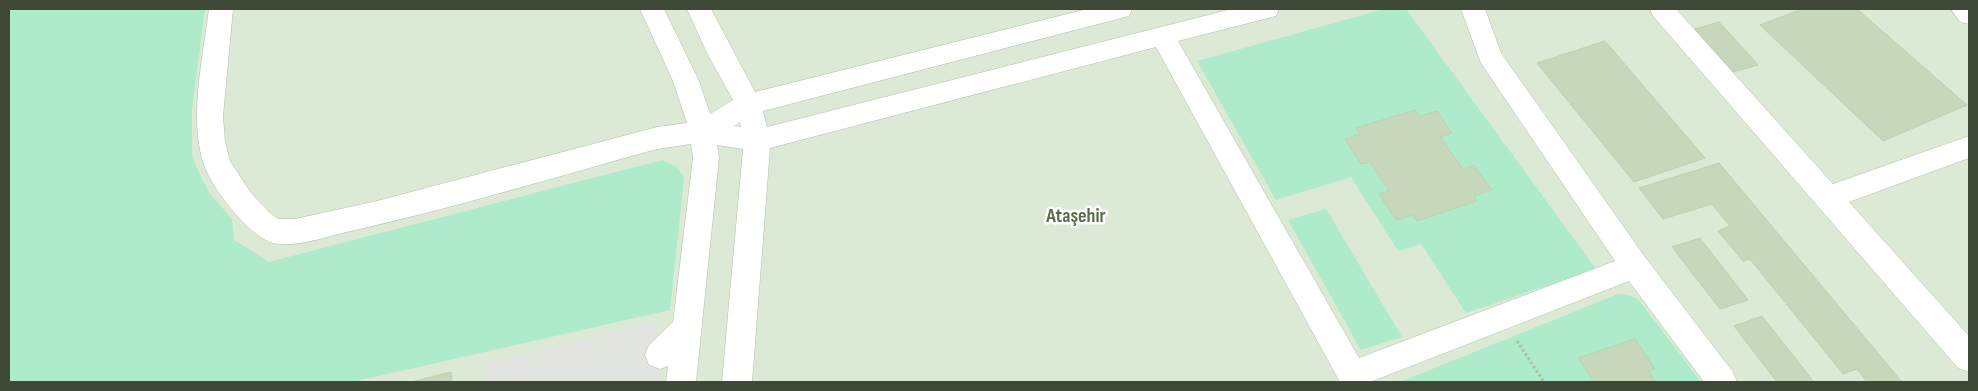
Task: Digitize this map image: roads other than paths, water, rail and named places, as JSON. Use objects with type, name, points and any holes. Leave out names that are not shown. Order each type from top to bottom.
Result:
[{"type":"street","points":[[221,9],[210,116],[217,164],[241,200],[260,222],[274,231],[295,231],[377,213],[657,138],[703,132],[758,140],[1267,9]]},
{"type":"street","points":[[652,9],[695,100],[703,132],[706,158],[681,382]]},
{"type":"street","points":[[699,9],[721,55],[748,104],[758,140],[754,163],[737,382]]},
{"type":"street","points":[[703,132],[748,104],[1120,9]]},
{"type":"street","points":[[1473,9],[1490,56],[1635,266],[1722,382]]},
{"type":"street","points":[[1662,9],[1969,358]]},
{"type":"street","points":[[1963,9],[1969,15]]},
{"type":"street","points":[[1162,35],[1346,380],[1635,266]]},
{"type":"street","points":[[1828,198],[1969,147]]},
{"type":"street","points":[[660,355],[688,326]]},
{"type":"district","name":"Ataşehir","points":[[1076,216]]}]
